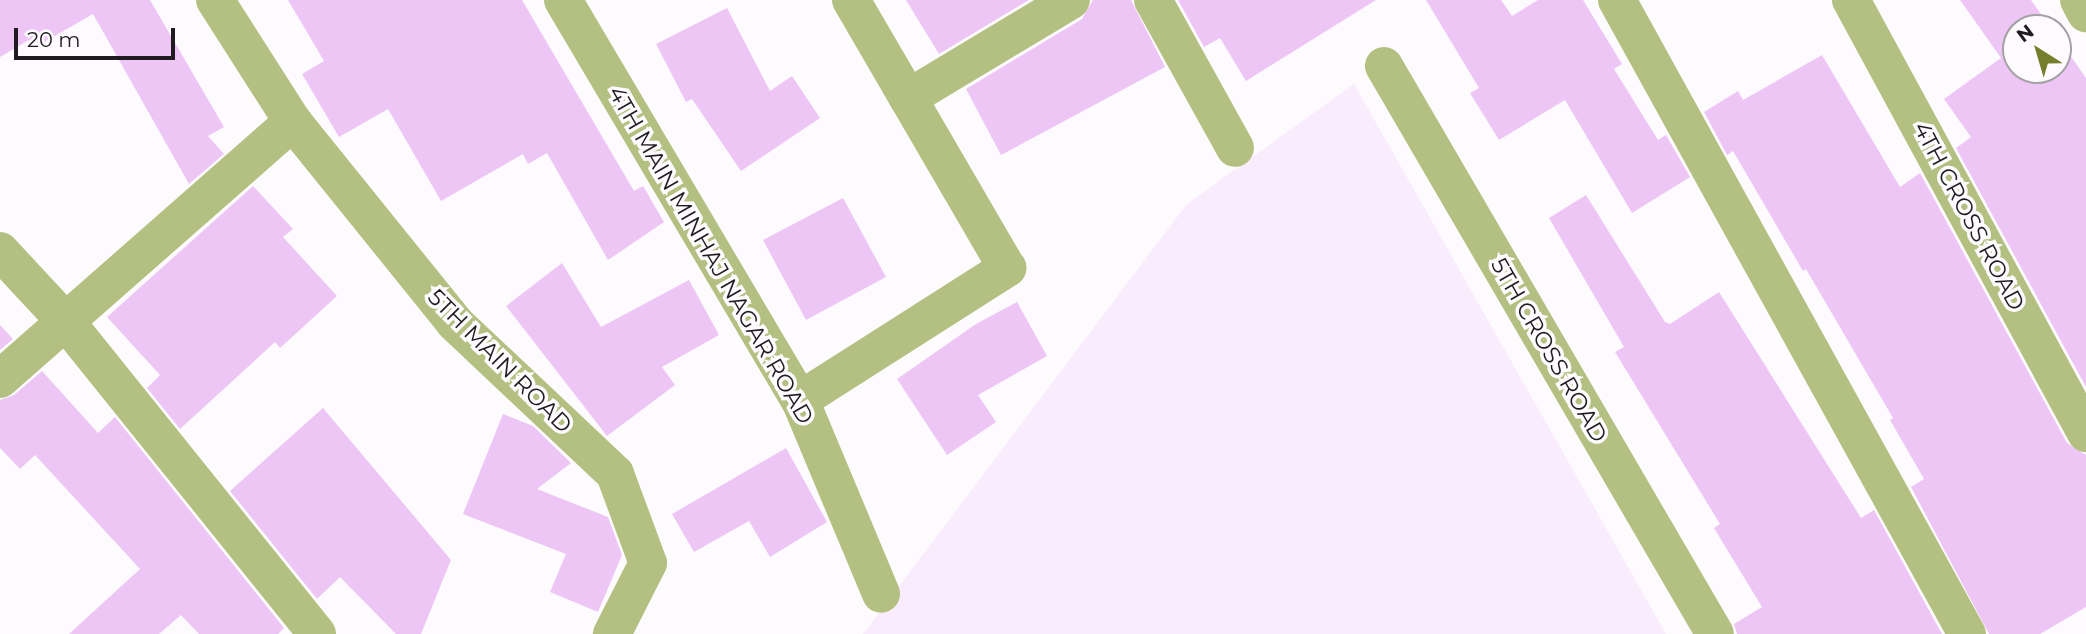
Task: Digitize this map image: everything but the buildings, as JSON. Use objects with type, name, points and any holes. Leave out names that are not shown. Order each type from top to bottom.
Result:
[{"type":"street","name":"5TH MAIN ROAD","points":[[215,0],[293,122],[455,323],[615,474],[649,564],[612,634]]},
{"type":"street","name":"4TH MAIN MINHAJ NAGAR ROAD","points":[[563,0],[800,400],[881,594]]},
{"type":"street","points":[[800,400],[1007,268],[851,0]]},
{"type":"street","points":[[908,98],[1071,0]]},
{"type":"street","points":[[1153,0],[1235,148]]},
{"type":"street","points":[[1618,0],[1967,634]]},
{"type":"street","name":"4TH CROSS ROAD","points":[[1851,0],[2086,432]]},
{"type":"street","points":[[2079,0],[2086,13]]},
{"type":"street","name":"5TH CROSS ROAD","points":[[1384,66],[1715,634]]},
{"type":"street","points":[[0,379],[293,122]]},
{"type":"street","points":[[0,251],[67,323],[317,634]]},
{"type":"shaded area","points":[[1354,84],[1666,634],[863,634],[1187,204]]}]
